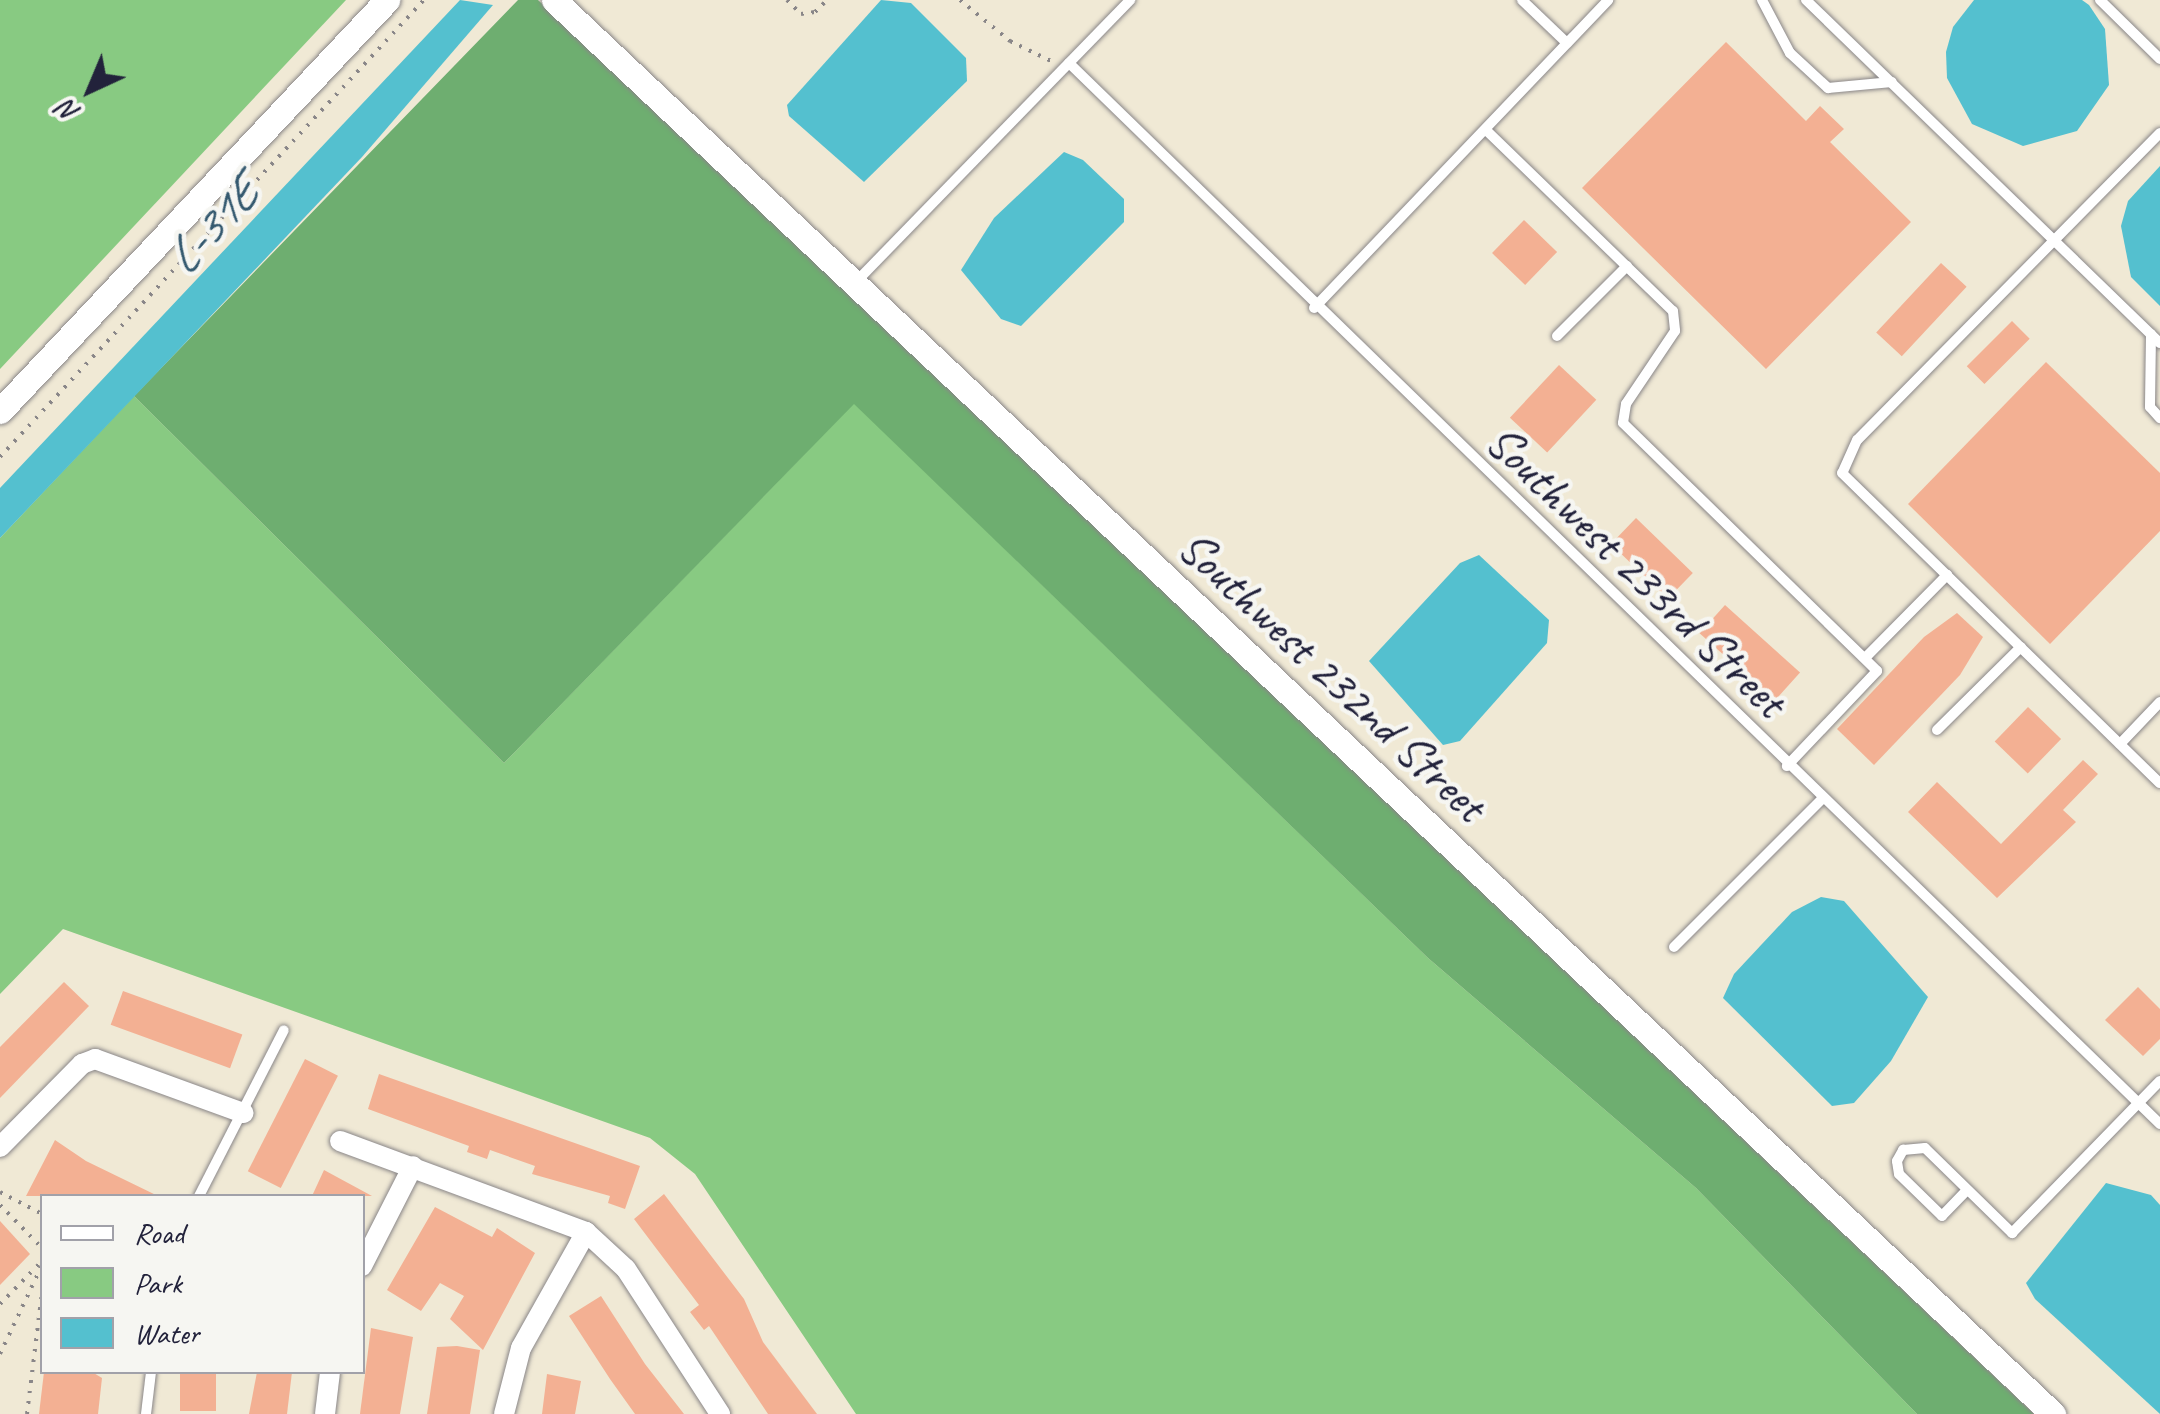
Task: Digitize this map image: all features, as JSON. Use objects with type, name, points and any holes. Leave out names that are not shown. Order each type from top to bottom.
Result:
[{"type":"street","points":[[0,411],[387,0]]},
{"type":"street","name":"Southwest 232nd Street","points":[[554,0],[2053,1414]]},
{"type":"street","points":[[0,1147],[82,1064],[95,1059],[243,1113]]},
{"type":"street","points":[[340,1141],[586,1232],[626,1269],[720,1414]]},
{"type":"street","points":[[365,1260],[413,1166]]},
{"type":"street","points":[[504,1414],[521,1348],[586,1232]]},
{"type":"street","points":[[324,1414],[330,1374]]},
{"type":"lane","points":[[854,284],[1130,0]]},
{"type":"lane","points":[[1522,0],[1567,43]]},
{"type":"lane","points":[[1314,308],[1608,0]]},
{"type":"lane","points":[[1762,0],[1790,54],[1828,88],[1892,82]]},
{"type":"lane","points":[[1806,0],[2156,338],[2150,407],[2160,418]]},
{"type":"lane","points":[[2100,0],[2160,59]]},
{"type":"lane","name":"Southwest 233rd Street","points":[[1066,65],[2160,1124]]},
{"type":"lane","points":[[1487,130],[1673,311],[1675,331],[1626,404],[1624,422],[1878,671],[1787,766]]},
{"type":"lane","points":[[2160,133],[1857,440],[1842,473],[2160,784]]},
{"type":"lane","points":[[1557,336],[1627,266]]},
{"type":"lane","points":[[1865,658],[1947,575]]},
{"type":"lane","points":[[1936,730],[2021,647]]},
{"type":"lane","points":[[2120,744],[2160,702]]},
{"type":"lane","points":[[1674,947],[1822,799]]},
{"type":"lane","points":[[200,1194],[284,1030]]},
{"type":"lane","points":[[1966,1190],[1942,1216],[1899,1174],[1897,1162],[1903,1150],[1925,1148],[2012,1233],[2160,1081]]},
{"type":"lane","points":[[146,1414],[151,1374]]},
{"type":"path","points":[[0,457],[424,0]]},
{"type":"path","points":[[787,0],[801,14],[815,12],[827,0]]},
{"type":"path","points":[[960,0],[1010,41],[1066,65]]},
{"type":"path","points":[[0,1192],[40,1213]]},
{"type":"path","points":[[0,1205],[40,1246]]},
{"type":"path","points":[[0,1304],[40,1265]]},
{"type":"path","points":[[0,1354],[40,1267]]},
{"type":"path","points":[[27,1414],[40,1308]]},
{"type":"green space","points":[[0,0],[346,0],[0,369]]},
{"type":"green space","points":[[518,0],[538,0],[2034,1414],[1917,1414],[1696,1188],[1428,958],[854,404],[504,763],[134,396]]},
{"type":"green space","points":[[134,396],[504,763],[854,403],[1428,958],[1696,1188],[1917,1414],[856,1414],[695,1174],[650,1138],[63,929],[0,994],[0,538]]},
{"type":"water","name":"L-31E","points":[[460,0],[493,5],[362,157],[0,538],[0,488]]},
{"type":"water","points":[[881,0],[911,3],[966,58],[967,81],[864,182],[789,116],[787,105]]},
{"type":"water","points":[[1974,0],[2082,0],[2089,5],[2105,29],[2109,85],[2077,131],[2023,146],[1972,124],[1947,78],[1946,52],[1953,27]]},
{"type":"water","points":[[1064,152],[1083,160],[1124,199],[1124,222],[1021,326],[1001,319],[961,270],[994,218]]},
{"type":"water","points":[[2160,166],[2160,306],[2131,277],[2121,226],[2128,201]]},
{"type":"water","points":[[1479,555],[1549,620],[1547,643],[1460,741],[1443,745],[1369,661],[1460,563]]},
{"type":"water","points":[[1821,897],[1844,901],[1928,997],[1891,1061],[1854,1103],[1832,1106],[1723,998],[1734,974],[1792,912]]},
{"type":"water","points":[[2106,1183],[2151,1195],[2160,1205],[2160,1414],[2035,1299],[2026,1283]]},
{"type":"building","points":[[1726,42],[1806,121],[1820,106],[1844,129],[1830,142],[1911,222],[1766,369],[1582,188]]},
{"type":"building","points":[[1524,220],[1557,252],[1525,285],[1492,253]]},
{"type":"building","points":[[1941,263],[1967,287],[1902,356],[1876,332]]},
{"type":"building","points":[[2012,321],[2030,339],[1984,384],[1967,366]]},
{"type":"building","points":[[2046,362],[2160,473],[2160,531],[2050,644],[1908,504]]},
{"type":"building","points":[[1559,365],[1596,400],[1547,452],[1510,418]]},
{"type":"building","points":[[1636,518],[1693,573],[1668,599],[1611,544]]},
{"type":"building","points":[[1725,605],[1800,673],[1775,701],[1700,633]]},
{"type":"building","points":[[1957,613],[1983,637],[1960,675],[1874,765],[1837,729],[1924,637]]},
{"type":"building","points":[[2028,707],[2061,739],[2028,773],[1995,742]]},
{"type":"building","points":[[2083,760],[2098,774],[2063,810],[2076,822],[1997,898],[1908,812],[1937,782],[2001,844]]},
{"type":"building","points":[[64,982],[89,1006],[0,1098],[0,1047]]},
{"type":"building","points":[[2138,987],[2160,1009],[2160,1039],[2143,1056],[2105,1020]]},
{"type":"building","points":[[123,991],[242,1034],[230,1068],[111,1025]]},
{"type":"building","points":[[305,1059],[338,1076],[281,1188],[248,1171]]},
{"type":"building","points":[[379,1074],[640,1166],[625,1209],[608,1203],[610,1196],[532,1174],[535,1166],[490,1150],[487,1159],[467,1152],[469,1146],[368,1109]]},
{"type":"building","points":[[55,1140],[86,1161],[154,1194],[40,1194],[26,1196]]},
{"type":"building","points":[[324,1170],[372,1196],[365,1194],[313,1194]]},
{"type":"building","points":[[664,1194],[744,1299],[763,1342],[817,1414],[768,1414],[709,1326],[704,1330],[690,1312],[699,1305],[634,1219]]},
{"type":"building","points":[[435,1207],[492,1237],[497,1228],[535,1253],[483,1350],[450,1319],[464,1296],[440,1283],[421,1311],[387,1290]]},
{"type":"building","points":[[0,1221],[30,1254],[0,1285]]},
{"type":"building","points":[[601,1296],[645,1364],[684,1414],[635,1414],[610,1379],[569,1316]]},
{"type":"building","points":[[371,1328],[413,1337],[400,1414],[360,1414]]},
{"type":"building","points":[[437,1347],[480,1350],[470,1414],[427,1414]]},
{"type":"building","points":[[44,1374],[95,1374],[102,1378],[98,1414],[39,1414]]},
{"type":"building","points":[[180,1374],[216,1374],[216,1411],[180,1411]]},
{"type":"building","points":[[257,1374],[292,1374],[287,1414],[249,1414]]},
{"type":"building","points":[[547,1374],[581,1381],[575,1414],[542,1414]]}]
